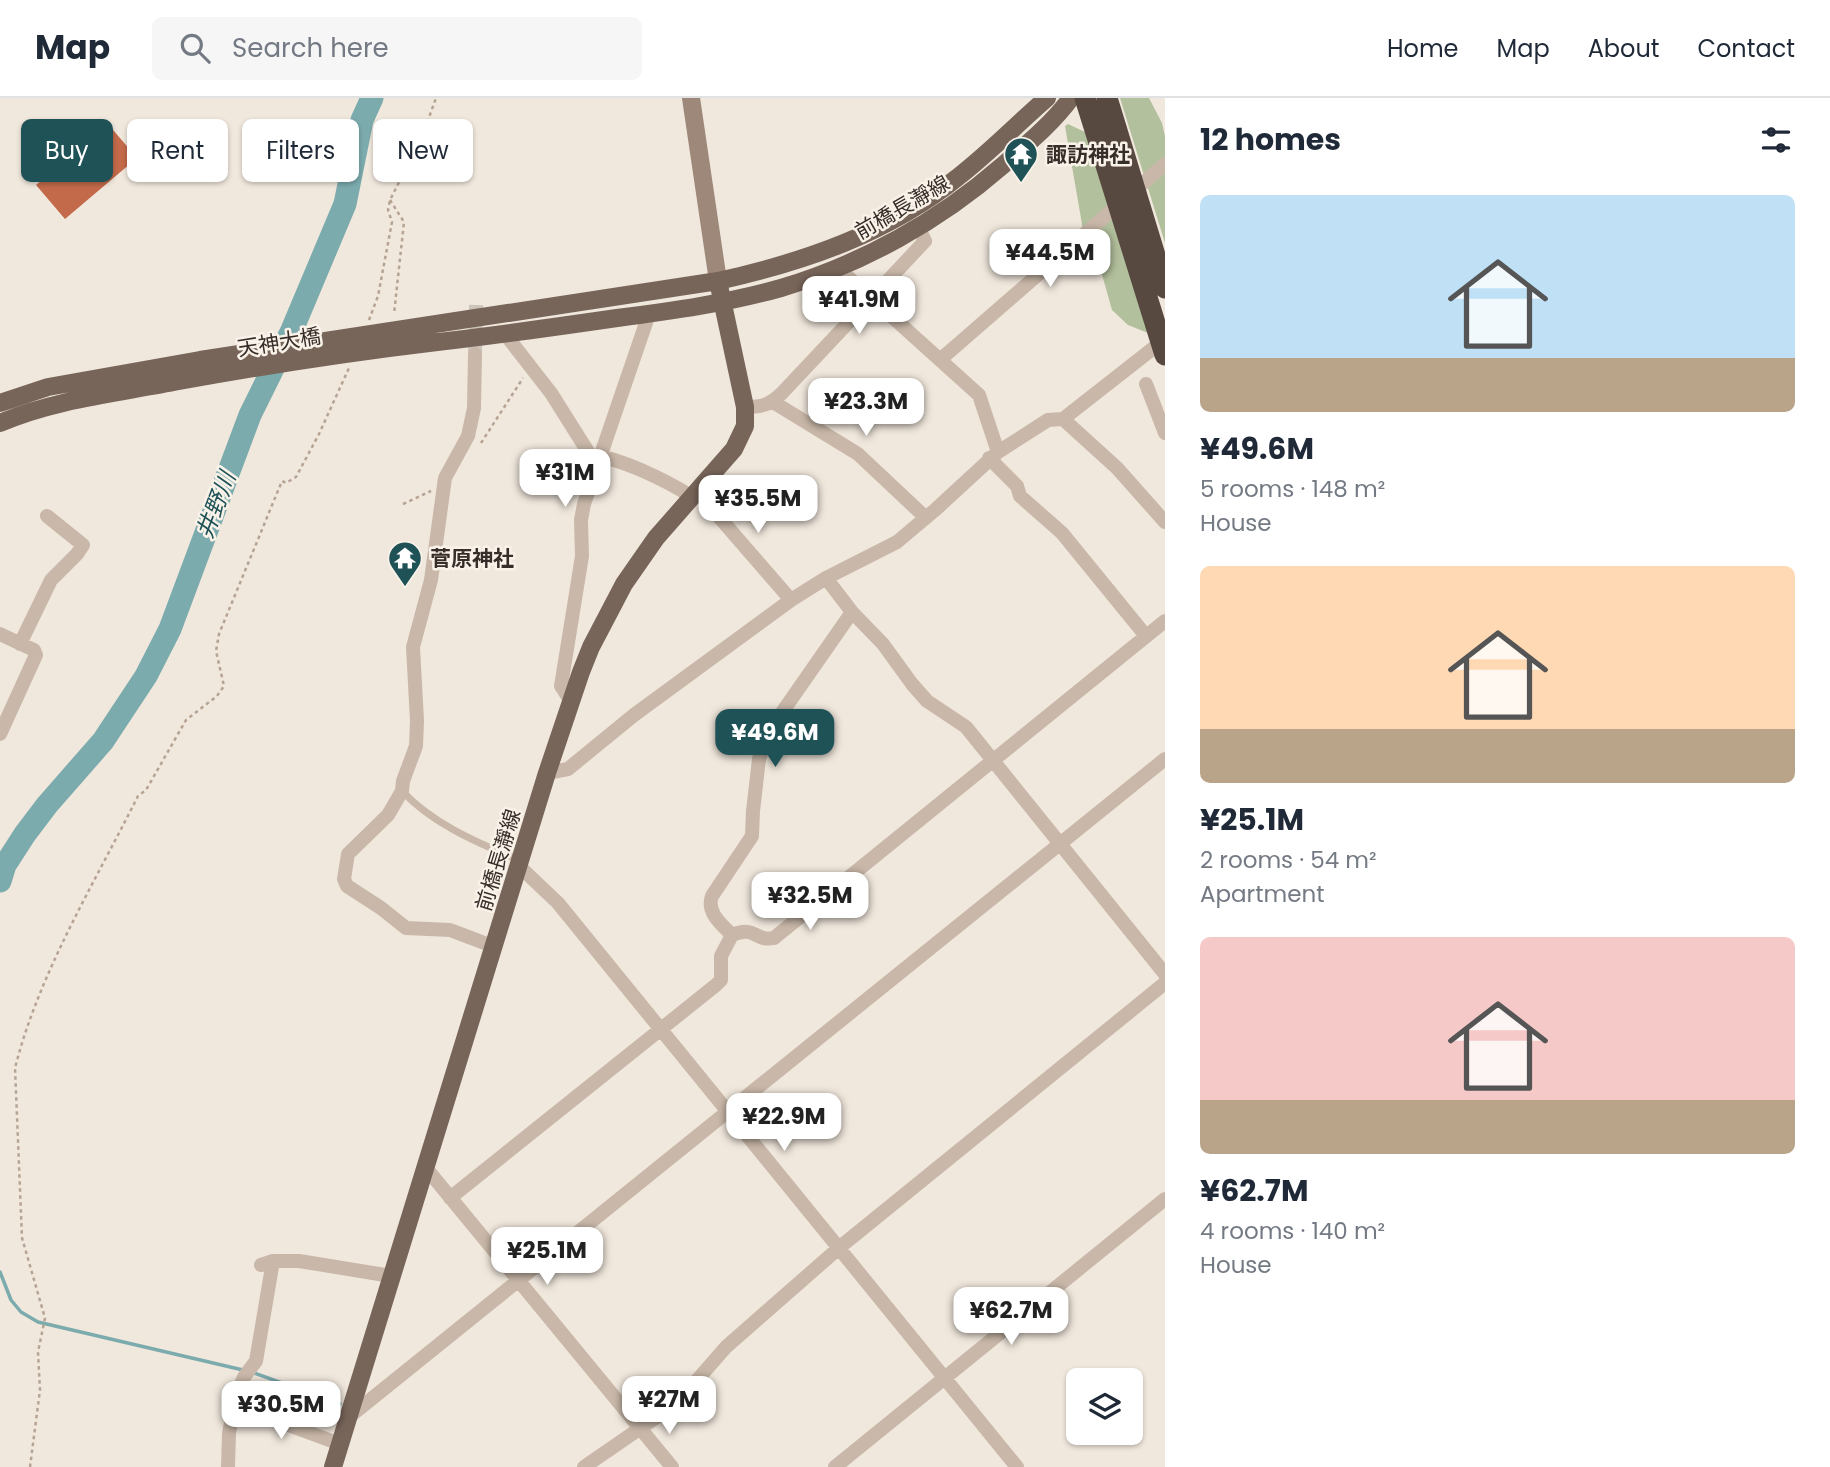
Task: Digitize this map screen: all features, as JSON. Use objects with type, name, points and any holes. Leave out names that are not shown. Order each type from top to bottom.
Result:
[{"type":"highway","points":[[1085,98],[1164,345]]},
{"type":"highway","points":[[1107,98],[1165,288]]},
{"type":"main road","name":"前橋長瀞線","points":[[333,1467],[547,773],[591,647],[624,584],[656,538],[734,449],[745,426],[745,407],[718,281],[773,269],[821,254],[908,211],[958,178],[1046,98]]},
{"type":"main road","name":"前橋長瀞線","points":[[723,302],[782,288],[838,268],[918,227],[971,193],[1024,147],[1071,98]]},
{"type":"main road","name":"天神大橋","points":[[0,403],[48,387],[380,324],[481,318],[718,281]]},
{"type":"main road","name":"天神大橋","points":[[0,424],[52,405],[193,379],[372,350],[505,334],[723,302]]},
{"type":"street","points":[[691,98],[718,281]]},
{"type":"street","points":[[942,359],[1165,164]]},
{"type":"street","points":[[745,407],[763,407],[773,402],[925,241],[918,227]]},
{"type":"street","points":[[838,268],[979,395],[994,455],[1017,486],[1020,496],[1062,533],[1146,636]]},
{"type":"street","points":[[572,703],[561,686],[582,556],[580,520],[649,314]]},
{"type":"street","points":[[505,334],[551,393],[590,455],[601,456],[695,492],[791,600]]},
{"type":"street","points":[[547,773],[568,769],[634,715],[791,600],[826,578],[897,542],[994,455],[1048,420],[1063,419],[1164,345]]},
{"type":"street","points":[[475,354],[474,408],[468,436],[445,478],[431,580],[413,648],[416,746],[402,791],[388,815],[348,854],[344,879],[347,886],[406,928],[450,930],[495,947]]},
{"type":"street","points":[[1146,384],[1165,433]]},
{"type":"street","points":[[773,402],[858,454],[925,517]]},
{"type":"street","points":[[1063,419],[1117,468],[1165,522]]},
{"type":"street","points":[[20,644],[51,580],[83,545],[47,516]]},
{"type":"street","points":[[826,578],[852,612],[883,644],[927,701],[966,727],[1165,974]]},
{"type":"street","points":[[732,935],[714,915],[709,903],[752,836],[763,745],[774,722],[852,612]]},
{"type":"street","points":[[450,1198],[721,980],[721,956],[732,935],[751,931],[764,939],[774,939],[1165,621]]},
{"type":"street","points":[[0,634],[34,650],[36,655],[0,734]]},
{"type":"street","points":[[349,1417],[1165,759]]},
{"type":"street","points":[[520,867],[558,903],[1017,1467]]},
{"type":"street","points":[[584,1467],[677,1403],[726,1348],[840,1247],[1165,983]]},
{"type":"street","points":[[426,1168],[672,1467]]},
{"type":"street","points":[[835,1467],[1165,1199]]},
{"type":"street","points":[[228,1467],[229,1433],[234,1405],[257,1361],[267,1263],[316,1263],[391,1276]]},
{"type":"street","points":[[234,1405],[340,1444]]},
{"type":"lane","points":[[402,791],[456,832],[512,857],[520,867]]},
{"type":"path","points":[[380,324],[378,296],[392,222],[388,210],[390,200],[422,137],[436,98]]},
{"type":"path","points":[[380,324],[404,222],[390,200]]},
{"type":"path","points":[[30,1467],[40,1390],[38,1352],[45,1318],[22,1238],[15,1068],[21,1045],[41,990],[138,796],[146,790],[186,720],[217,696],[224,686],[216,652],[219,635],[282,481],[286,483],[296,477],[350,366]]},
{"type":"green space","points":[[1120,98],[1149,98],[1162,123],[1165,136],[1165,243]]},
{"type":"green space","points":[[1068,124],[1085,132],[1148,333],[1128,325],[1112,310],[1091,236],[1083,230],[1065,126]]},
{"type":"building","points":[[113,130],[127,146],[127,166],[113,178]]},
{"type":"building","points":[[40,182],[109,182],[65,219],[36,185]]},
{"type":"waterway","name":"井野川","points":[[0,881],[5,865],[25,834],[103,741],[146,676],[170,629],[250,415],[292,330],[345,204],[362,120],[372,98]]},
{"type":"waterway","points":[[0,1272],[11,1300],[21,1312],[38,1322],[243,1370]]},
{"type":"waterway","points":[[254,1373],[340,1404]]},
{"type":"tunnel","points":[[475,354],[476,305]]},
{"type":"place","name":"諏訪神社","points":[[1021,184]]},
{"type":"place","name":"菅原神社","points":[[405,588]]}]
